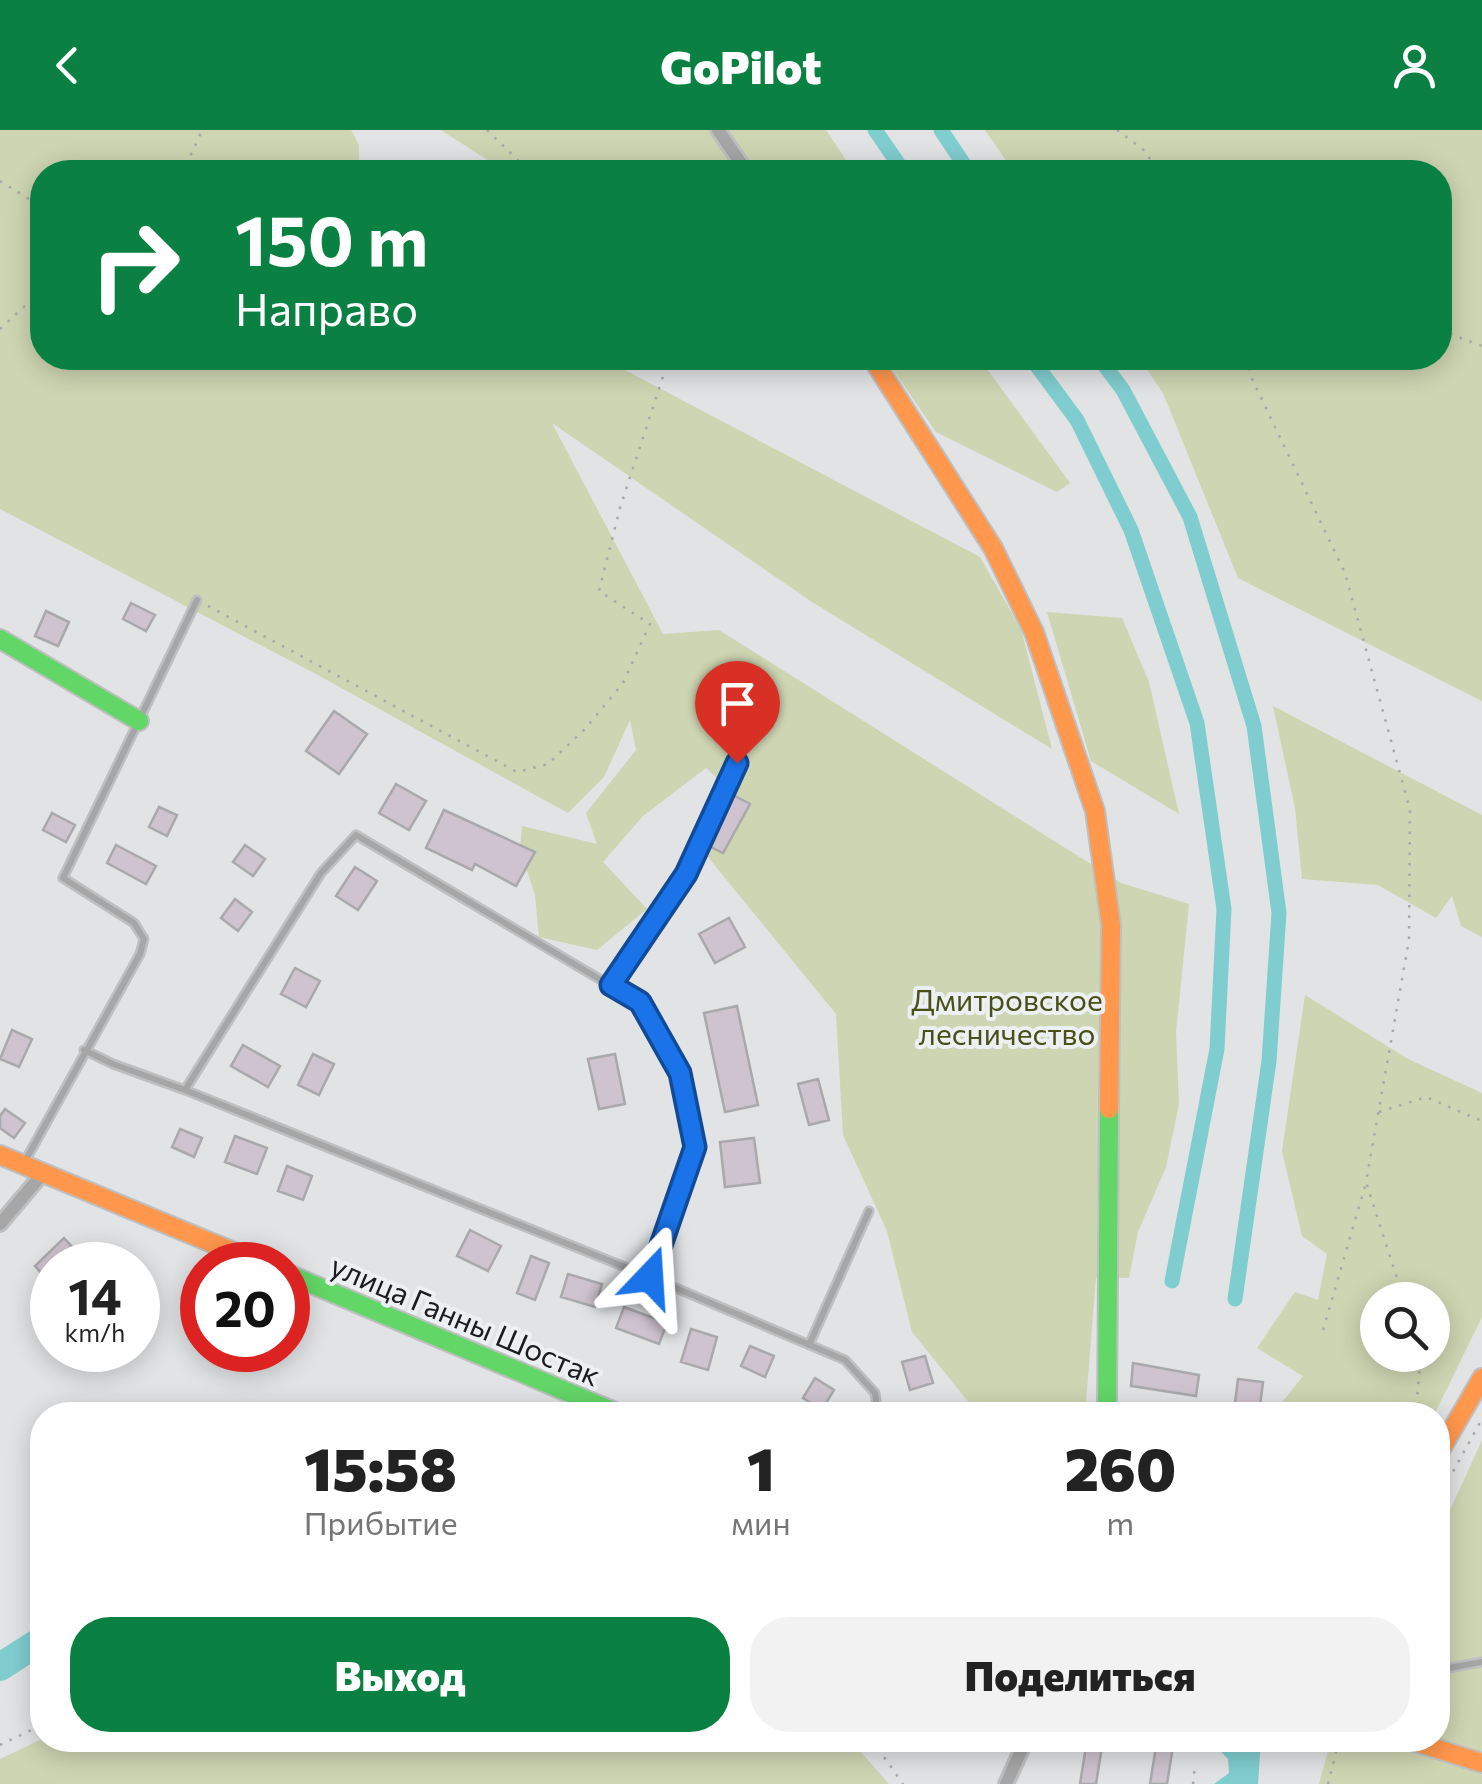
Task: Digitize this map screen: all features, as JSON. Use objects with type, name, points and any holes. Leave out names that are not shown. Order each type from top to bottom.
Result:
[{"type":"street","points":[[718,130],[739,160]]},
{"type":"street","points":[[880,370],[993,548],[1034,632],[1095,810],[1111,925],[1107,1402]]},
{"type":"street","points":[[0,639],[139,720]]},
{"type":"street","points":[[0,1155],[210,1242]]},
{"type":"street","points":[[0,1224],[44,1172]]},
{"type":"street","name":"улица Ганны Шостак","points":[[310,1283],[591,1402]]},
{"type":"street","points":[[1450,1433],[1482,1378]]},
{"type":"street","points":[[1006,1784],[1021,1752]]},
{"type":"street","points":[[1447,1752],[1482,1763]]},
{"type":"lane","points":[[23,1164],[140,954],[144,939],[134,923],[63,878],[198,600]]},
{"type":"lane","points":[[611,985],[686,874],[737,763]]},
{"type":"lane","points":[[186,1090],[320,872],[356,835],[640,1002],[680,1073],[695,1147],[650,1277]]},
{"type":"lane","points":[[84,1050],[650,1277],[844,1360],[875,1393],[876,1402]]},
{"type":"lane","points":[[809,1345],[870,1211]]},
{"type":"lane","points":[[1450,1668],[1482,1662]]},
{"type":"path","points":[[187,160],[202,130]]},
{"type":"path","points":[[487,130],[518,160]]},
{"type":"path","points":[[1118,130],[1145,150],[1151,160]]},
{"type":"path","points":[[0,181],[30,200]]},
{"type":"path","points":[[0,329],[30,301]]},
{"type":"path","points":[[1452,335],[1482,346]]},
{"type":"path","points":[[198,600],[516,772],[548,764],[623,683],[650,624],[599,591],[620,508],[665,370]]},
{"type":"path","points":[[1250,370],[1346,573],[1410,810],[1408,940],[1366,1182],[1324,1330]]},
{"type":"path","points":[[1377,1113],[1426,1097],[1482,1121]]},
{"type":"path","points":[[1366,1182],[1398,1282]]},
{"type":"path","points":[[1418,1402],[1420,1372]]},
{"type":"path","points":[[1450,1477],[1482,1419]]},
{"type":"path","points":[[0,1745],[30,1731]]},
{"type":"path","points":[[880,1752],[903,1784]]},
{"type":"path","points":[[1328,1784],[1336,1752]]},
{"type":"path","points":[[1193,1784],[1195,1765]]},
{"type":"green space","name":"Дмитровское лесничество","points":[[0,130],[351,130],[359,145],[359,160],[30,160],[30,370],[625,370],[980,557],[1021,629],[1052,749],[812,602],[552,423],[663,634],[719,630],[1121,883],[1189,904],[1176,1032],[1179,1104],[1166,1167],[1138,1232],[1129,1278],[1096,1277],[1086,1402],[969,1402],[912,1332],[887,1231],[843,1135],[836,1014],[708,857],[734,794],[706,768],[643,816],[603,862],[647,909],[597,950],[539,937],[535,895],[520,849],[522,826],[597,844],[586,813],[636,750],[630,720],[604,777],[568,813],[316,674],[0,509]]},
{"type":"green space","points":[[441,130],[826,130],[846,160],[487,160]]},
{"type":"green space","points":[[985,130],[1482,130],[1482,701],[1238,578],[1163,393],[1147,370],[1452,370],[1452,160],[1006,160]]},
{"type":"green space","points":[[893,370],[988,370],[1070,483],[1057,492],[936,432]]},
{"type":"green space","points":[[1047,612],[1122,618],[1149,682],[1179,814],[1091,761]]},
{"type":"green space","points":[[1273,706],[1482,815],[1482,937],[1461,926],[1452,896],[1436,918],[1378,885],[1302,879],[1295,808]]},
{"type":"green space","points":[[1305,995],[1408,1059],[1482,1093],[1482,1317],[1440,1402],[1282,1402],[1303,1376],[1257,1348],[1295,1292],[1318,1300],[1327,1254],[1302,1236],[1282,1151]]},
{"type":"green space","points":[[1482,1440],[1482,1784],[1319,1784],[1328,1752],[1450,1752],[1451,1508]]},
{"type":"green space","points":[[30,1745],[30,1752],[861,1752],[889,1784],[0,1784],[0,1759]]},
{"type":"water","points":[[1221,1752],[1260,1752],[1258,1784],[1214,1784],[1229,1773],[1228,1759]]},
{"type":"building","points":[[131,603],[155,615],[146,631],[123,619]]},
{"type":"building","points":[[46,611],[69,622],[58,646],[35,636]]},
{"type":"building","points":[[334,711],[367,734],[339,774],[306,751]]},
{"type":"building","points":[[396,784],[426,801],[409,830],[379,813]]},
{"type":"building","points":[[731,794],[750,804],[723,853],[707,845]]},
{"type":"building","points":[[159,807],[177,815],[167,836],[149,827]]},
{"type":"building","points":[[444,810],[535,852],[516,886],[475,864],[472,870],[426,848]]},
{"type":"building","points":[[52,813],[75,825],[66,842],[43,830]]},
{"type":"building","points":[[116,845],[156,866],[146,884],[107,863]]},
{"type":"building","points":[[245,845],[265,859],[253,876],[233,862]]},
{"type":"building","points":[[355,867],[377,881],[358,910],[336,896]]},
{"type":"building","points":[[235,899],[252,912],[238,931],[221,918]]},
{"type":"building","points":[[729,918],[745,947],[715,963],[699,934]]},
{"type":"building","points":[[295,968],[320,981],[306,1007],[281,994]]},
{"type":"building","points":[[737,1006],[758,1105],[725,1112],[704,1013]]},
{"type":"building","points":[[12,1030],[32,1039],[19,1067],[0,1059]]},
{"type":"building","points":[[243,1045],[280,1066],[268,1087],[231,1066]]},
{"type":"building","points":[[313,1054],[334,1064],[319,1095],[298,1085]]},
{"type":"building","points":[[615,1054],[625,1104],[599,1109],[588,1059]]},
{"type":"building","points":[[818,1079],[829,1120],[809,1125],[798,1084]]},
{"type":"building","points":[[5,1109],[25,1123],[14,1138],[0,1128],[0,1116]]},
{"type":"building","points":[[180,1129],[202,1138],[194,1157],[172,1147]]},
{"type":"building","points":[[235,1136],[267,1148],[257,1174],[225,1162]]},
{"type":"building","points":[[754,1138],[760,1183],[725,1187],[720,1142]]},
{"type":"building","points":[[287,1166],[312,1176],[303,1200],[278,1191]]},
{"type":"building","points":[[470,1230],[501,1246],[488,1271],[457,1256]]},
{"type":"building","points":[[531,1256],[549,1263],[535,1300],[517,1293]]},
{"type":"building","points":[[568,1274],[602,1284],[595,1307],[561,1297]]},
{"type":"building","points":[[624,1307],[667,1323],[659,1344],[616,1328]]},
{"type":"building","points":[[691,1329],[717,1337],[708,1370],[681,1362]]},
{"type":"building","points":[[750,1346],[774,1356],[765,1377],[741,1366]]},
{"type":"building","points":[[925,1356],[933,1383],[910,1390],[902,1362]]},
{"type":"building","points":[[1133,1363],[1199,1375],[1196,1396],[1131,1386]]},
{"type":"building","points":[[815,1378],[834,1390],[827,1402],[803,1398]]},
{"type":"building","points":[[1238,1379],[1263,1382],[1260,1402],[1235,1402]]},
{"type":"building","points":[[1085,1752],[1101,1752],[1096,1784],[1080,1784]]},
{"type":"building","points":[[1155,1752],[1172,1752],[1167,1784],[1150,1784]]},
{"type":"waterway","points":[[875,130],[896,160]]},
{"type":"waterway","points":[[941,130],[961,160]]},
{"type":"waterway","points":[[1040,370],[1077,420],[1131,530],[1197,723],[1224,909],[1217,1049],[1172,1281]]},
{"type":"waterway","points":[[1108,370],[1123,390],[1190,517],[1254,726],[1279,913],[1269,1061],[1235,1299]]},
{"type":"waterway","points":[[0,1667],[30,1648]]},
{"type":"traffic: fast","points":[[0,639],[139,721]]},
{"type":"traffic: fast","points":[[1107,1402],[1109,1109]]},
{"type":"traffic: fast","points":[[310,1283],[591,1402]]},
{"type":"traffic: slow","points":[[880,370],[993,548],[1034,632],[1095,811],[1111,925],[1109,1109]]},
{"type":"traffic: slow","points":[[0,1155],[210,1242]]},
{"type":"traffic: slow","points":[[1450,1433],[1482,1378]]},
{"type":"traffic: slow","points":[[1447,1752],[1482,1763]]},
{"type":"route","points":[[650,1277],[695,1147],[680,1073],[640,1002],[611,985],[686,874],[737,763]]}]
